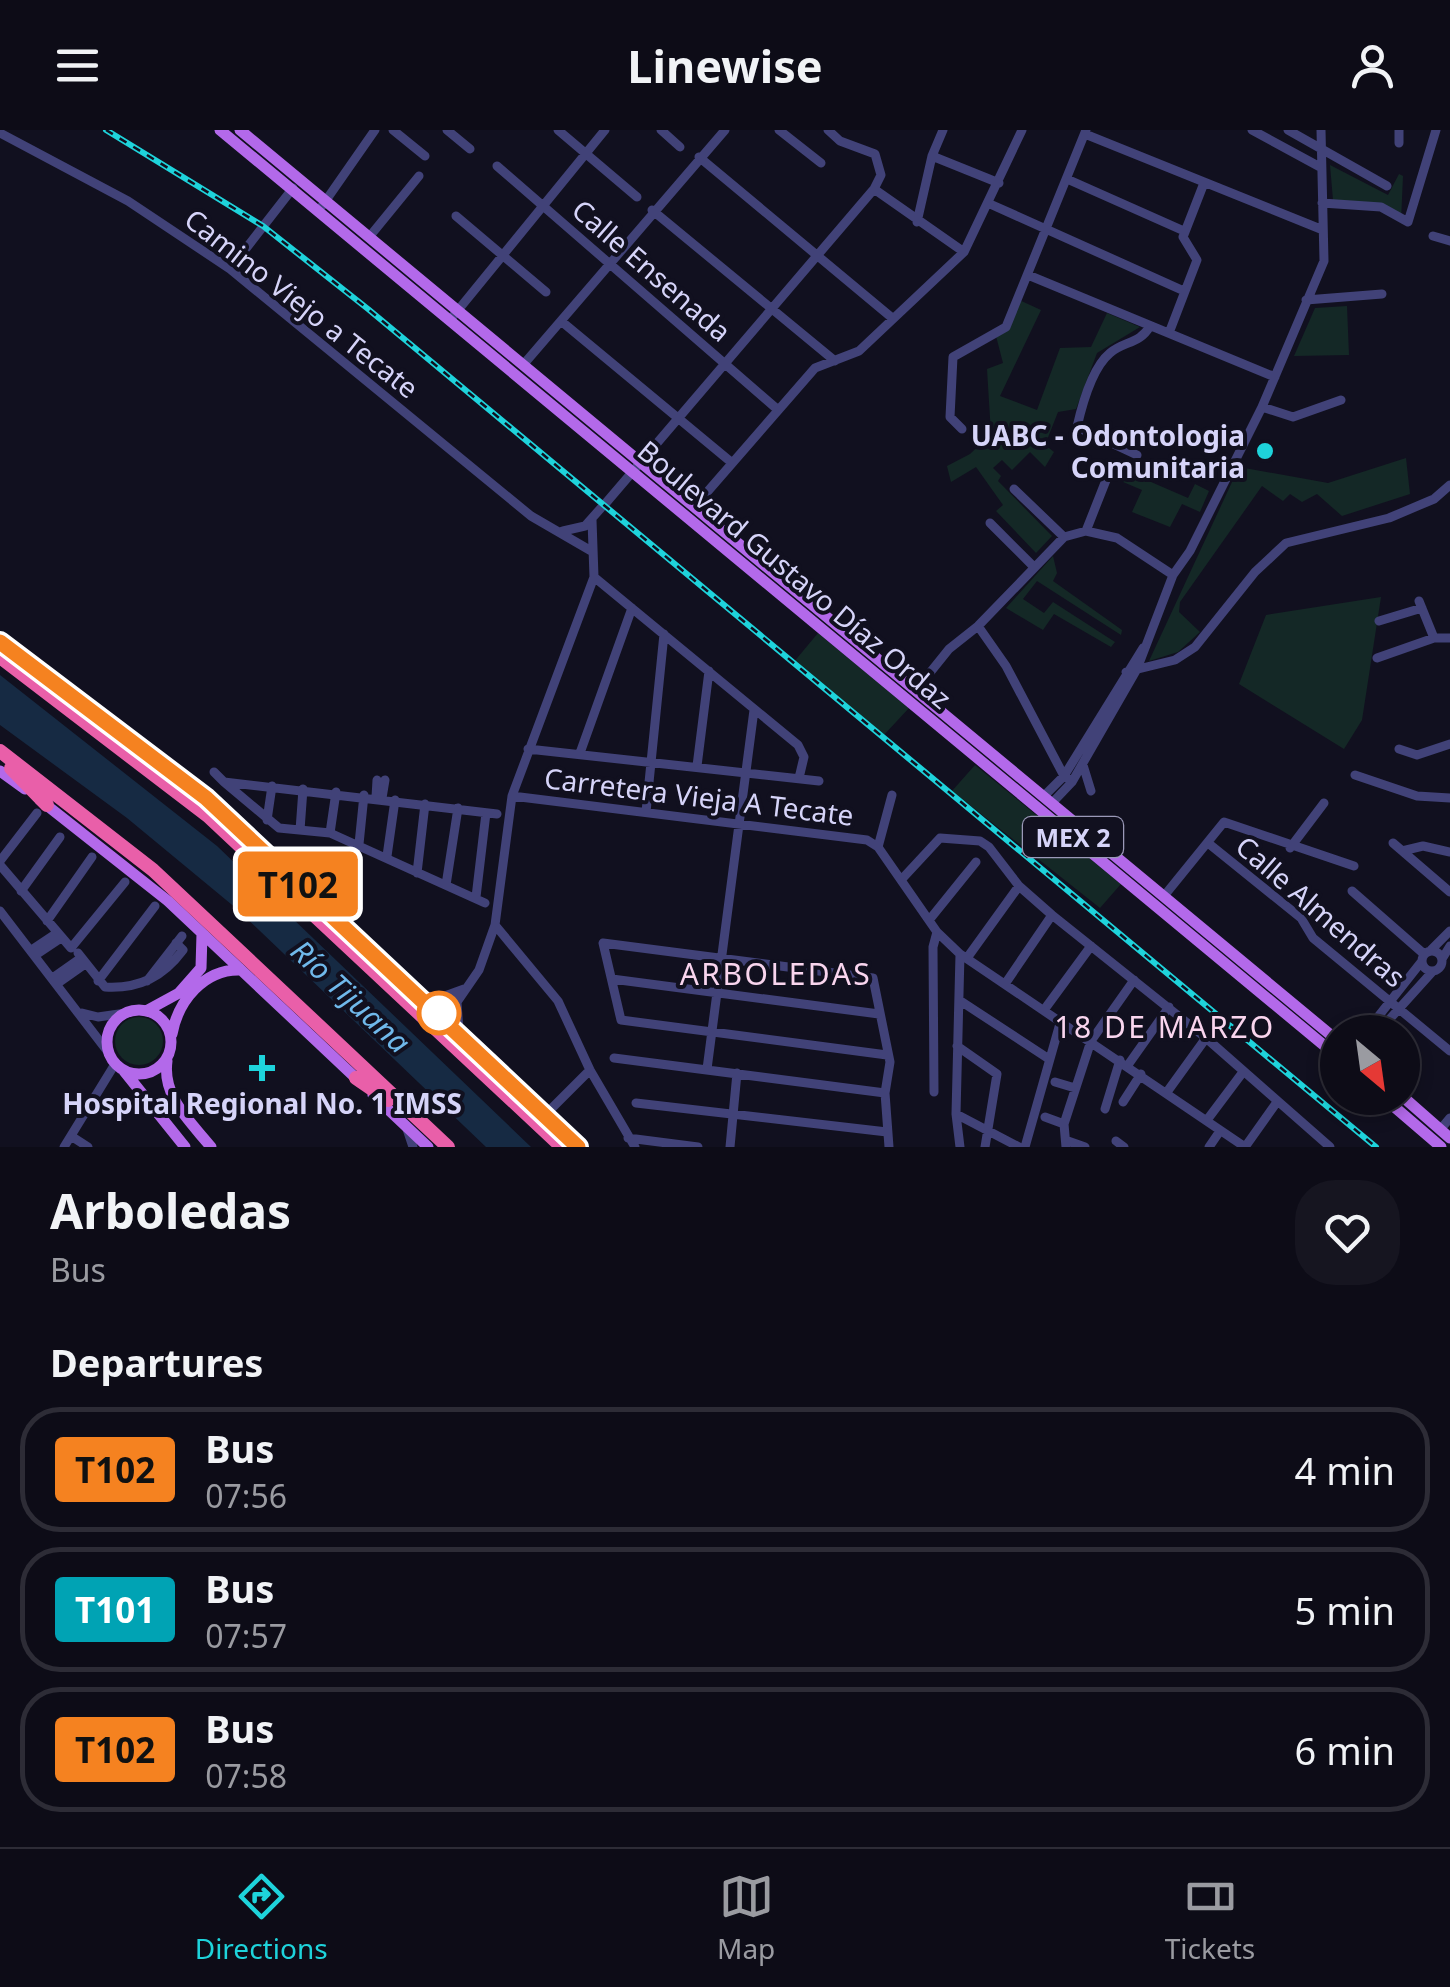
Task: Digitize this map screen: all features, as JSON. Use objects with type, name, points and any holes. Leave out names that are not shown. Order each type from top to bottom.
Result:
[{"type":"highway","points":[[0,657],[208,816]]},
{"type":"highway","points":[[0,754],[42,809]]},
{"type":"highway","points":[[0,754],[153,870],[414,1124]]},
{"type":"highway","points":[[162,765],[208,816],[562,1147]]},
{"type":"highway","points":[[228,835],[286,873]]},
{"type":"highway","points":[[356,1078],[448,1147]]},
{"type":"main road","name":"Boulevard Gustavo Díaz Ordaz","points":[[220,130],[323,205],[1320,1042]]},
{"type":"main road","name":"Boulevard Gustavo Díaz Ordaz","points":[[240,130],[296,184]]},
{"type":"main road","name":"Boulevard Gustavo Díaz Ordaz","points":[[323,205],[370,236],[454,315],[523,365],[638,467],[695,506],[834,630],[916,690],[1320,1025]]},
{"type":"main road","points":[[0,642],[206,798],[422,996],[578,1147]]},
{"type":"main road","points":[[0,771],[42,809],[142,878],[356,1078]]},
{"type":"main road","points":[[185,1147],[116,1063],[112,1025],[126,1013],[145,1011],[179,993],[202,968],[202,934]]},
{"type":"main road","points":[[211,1147],[172,1097],[166,1082],[167,1058],[178,1012],[198,988],[218,973],[240,970]]},
{"type":"main road","points":[[145,1011],[160,1018],[171,1038]]},
{"type":"main road","points":[[116,1063],[143,1074],[167,1058]]},
{"type":"main road","points":[[1420,1112],[1445,1134]]},
{"type":"main road","points":[[1404,1115],[1441,1147]]},
{"type":"main road","points":[[414,1124],[428,1147]]},
{"type":"street","points":[[323,205],[375,130]]},
{"type":"street","points":[[393,130],[425,156]]},
{"type":"street","points":[[447,130],[470,149]]},
{"type":"street","points":[[558,130],[638,197]]},
{"type":"street","points":[[454,315],[605,130]]},
{"type":"street","points":[[661,130],[680,148]]},
{"type":"street","points":[[523,365],[652,210],[725,130]]},
{"type":"street","points":[[779,130],[820,163]]},
{"type":"street","points":[[560,531],[577,530],[592,520],[874,190],[882,165],[874,154],[840,141],[828,130]]},
{"type":"street","points":[[917,222],[932,156],[943,130]]},
{"type":"street","points":[[1252,130],[1320,167]]},
{"type":"street","points":[[1288,130],[1387,186]]},
{"type":"street","points":[[1048,800],[1083,763],[1137,669],[1173,575],[1190,550],[1262,407],[1324,261],[1321,130]]},
{"type":"street","points":[[1398,130],[1399,142]]},
{"type":"street","points":[[1322,203],[1381,207],[1408,222],[1436,130]]},
{"type":"street","points":[[695,506],[815,368],[859,350],[964,252],[990,204],[1020,131]]},
{"type":"street","points":[[962,429],[950,417],[953,357],[1002,332],[1086,132],[1323,230]]},
{"type":"street","name":"Camino Viejo a Tecate","points":[[0,133],[128,201],[230,269],[532,516],[593,552]]},
{"type":"street","points":[[932,156],[999,183]]},
{"type":"street","points":[[698,157],[891,317]]},
{"type":"street","name":"Calle Ensenada","points":[[497,166],[777,409]]},
{"type":"street","points":[[370,236],[419,176]]},
{"type":"street","points":[[1067,179],[1184,231],[1197,260],[1169,333]]},
{"type":"street","points":[[1184,231],[1204,183]]},
{"type":"street","points":[[230,269],[296,184]]},
{"type":"street","points":[[874,190],[964,252]]},
{"type":"street","points":[[990,204],[1184,291]]},
{"type":"street","points":[[652,210],[835,360]]},
{"type":"street","points":[[456,216],[546,292]]},
{"type":"street","points":[[1433,236],[1450,241]]},
{"type":"street","points":[[1028,275],[1276,377]]},
{"type":"street","points":[[1306,300],[1382,294]]},
{"type":"street","points":[[561,321],[731,462]]},
{"type":"street","points":[[1136,455],[1077,427],[1104,360],[1116,349],[1141,339],[1150,326]]},
{"type":"street","points":[[1262,407],[1293,417],[1341,400]]},
{"type":"street","points":[[1086,531],[1112,465]]},
{"type":"street","points":[[1126,672],[1176,660],[1194,647],[1255,572],[1286,543],[1389,518],[1434,499],[1450,485]]},
{"type":"street","points":[[1014,489],[1064,537]]},
{"type":"street","points":[[458,1032],[455,1012],[464,989],[479,970],[495,925],[512,796],[594,576],[592,520]]},
{"type":"street","points":[[990,523],[1033,566]]},
{"type":"street","points":[[916,690],[949,649],[978,626],[1064,537],[1086,531],[1117,538],[1173,575]]},
{"type":"street","points":[[594,576],[802,751],[800,778]]},
{"type":"street","points":[[1379,621],[1420,604],[1434,638]]},
{"type":"street","points":[[580,753],[632,608]]},
{"type":"street","points":[[978,626],[1015,682],[1068,779]]},
{"type":"street","points":[[646,812],[664,634]]},
{"type":"street","points":[[1377,658],[1434,638],[1450,638]]},
{"type":"street","points":[[1068,779],[1143,648]]},
{"type":"street","points":[[696,766],[709,671]]},
{"type":"street","points":[[707,1069],[754,710]]},
{"type":"street","points":[[1398,749],[1417,755],[1450,744]]},
{"type":"street","points":[[528,749],[819,781]]},
{"type":"street","points":[[1083,763],[1091,791]]},
{"type":"street","points":[[214,772],[224,782],[266,820],[278,828],[330,833],[480,900],[492,814],[395,800],[380,788],[364,795],[224,782]]},
{"type":"street","points":[[1355,776],[1418,796],[1450,798]]},
{"type":"street","points":[[266,820],[272,786]]},
{"type":"street","points":[[300,830],[303,790]]},
{"type":"street","points":[[330,833],[336,792]]},
{"type":"street","points":[[358,844],[364,795]]},
{"type":"street","name":"Carretera Vieja A Tecate","points":[[512,796],[738,820],[867,840],[878,847],[937,932],[963,956],[1245,1147]]},
{"type":"street","points":[[878,847],[892,796]]},
{"type":"street","points":[[387,856],[395,800]]},
{"type":"street","points":[[1290,848],[1324,803]]},
{"type":"street","points":[[417,872],[426,804]]},
{"type":"street","points":[[446,885],[458,808]]},
{"type":"street","points":[[42,809],[0,863],[68,947],[75,946],[125,882]]},
{"type":"street","points":[[1164,896],[1224,822],[1290,848],[1354,866]]},
{"type":"street","points":[[21,891],[60,836]]},
{"type":"street","points":[[901,880],[940,838],[980,841],[999,856],[1019,886],[1052,916],[1206,1038],[1330,1147]]},
{"type":"street","name":"Calle Almendras","points":[[1208,842],[1301,918],[1313,938],[1450,1052]]},
{"type":"street","points":[[1450,852],[1423,846],[1397,847],[1450,892]]},
{"type":"street","points":[[47,920],[92,858]]},
{"type":"street","points":[[930,919],[976,862]]},
{"type":"street","points":[[960,1147],[956,1114],[957,1046],[963,956],[1019,886]]},
{"type":"street","points":[[1352,890],[1450,975]]},
{"type":"street","points":[[98,980],[155,906]]},
{"type":"street","points":[[0,911],[82,1013],[116,1063],[64,1147]]},
{"type":"street","points":[[1005,984],[1052,916]]},
{"type":"street","points":[[495,925],[558,1002],[590,1070],[631,1142],[698,1147]]},
{"type":"street","points":[[1388,1015],[1425,955],[1450,930]]},
{"type":"street","points":[[934,1092],[932,948],[937,932]]},
{"type":"street","points":[[35,952],[59,936]]},
{"type":"street","points":[[56,980],[81,958],[109,988],[148,982],[160,976],[180,943]]},
{"type":"street","points":[[887,1054],[621,1020],[604,943],[875,980],[887,1054],[889,1147]]},
{"type":"street","points":[[1044,1010],[1091,946]]},
{"type":"street","points":[[1384,1015],[1439,966],[1450,946]]},
{"type":"street","points":[[1425,955],[1439,966]]},
{"type":"street","points":[[612,979],[879,1014]]},
{"type":"street","points":[[1085,1147],[1067,1144],[1064,1124],[1091,1041],[1134,980]]},
{"type":"street","points":[[422,996],[442,997],[464,989]]},
{"type":"street","points":[[959,1000],[1049,1059]]},
{"type":"street","points":[[1105,1109],[1124,1062],[1168,1007]]},
{"type":"street","points":[[82,1013],[98,1017],[126,1013]]},
{"type":"street","points":[[956,1114],[1022,1147],[1061,1020]]},
{"type":"street","points":[[1167,1092],[1206,1038]]},
{"type":"street","points":[[957,1046],[997,1074],[985,1147]]},
{"type":"street","points":[[614,1058],[885,1094]]},
{"type":"street","points":[[544,1115],[590,1070]]},
{"type":"street","points":[[1206,1120],[1243,1072]]},
{"type":"street","points":[[730,1147],[737,1073]]},
{"type":"street","points":[[1123,1102],[1140,1074]]},
{"type":"street","points":[[1055,1082],[1075,1088]]},
{"type":"street","points":[[1245,1147],[1278,1102]]},
{"type":"street","points":[[636,1104],[887,1132]]},
{"type":"street","points":[[1045,1117],[1064,1124]]},
{"type":"street","points":[[1445,1134],[1450,1118]]},
{"type":"street","points":[[413,1147],[414,1124]]},
{"type":"street","points":[[1209,1147],[1220,1131]]},
{"type":"street","points":[[1307,1147],[1316,1135]]},
{"type":"street","points":[[71,1136],[88,1147]]},
{"type":"green space","points":[[1330,165],[1388,195],[1399,174],[1403,176],[1401,221],[1382,205],[1333,200]]},
{"type":"green space","points":[[1017,299],[1041,310],[1000,396],[1037,410],[1060,348],[1091,347],[1107,313],[1140,327],[1097,353],[1076,409],[1058,412],[1045,445],[1054,452],[1045,467],[1030,452],[1012,470],[1002,460],[993,468],[1001,476],[998,481],[1052,536],[1036,553],[996,511],[1003,505],[976,467],[951,482],[947,466],[970,454],[991,434],[987,369],[1003,363],[996,336]]},
{"type":"green space","points":[[1347,306],[1349,355],[1294,356],[1315,308]]},
{"type":"green space","points":[[1406,458],[1410,494],[1342,516],[1317,494],[1302,502],[1290,494],[1283,501],[1262,486],[1180,602],[1179,612],[1200,632],[1178,652],[1149,661],[1239,467],[1328,483]]},
{"type":"green space","points":[[1121,469],[1188,498],[1195,484],[1209,491],[1200,512],[1182,504],[1170,527],[1132,512],[1142,490],[1116,479]]},
{"type":"green space","points":[[1053,556],[1057,573],[1053,581],[1122,630],[1121,635],[1037,581],[1023,599],[1044,613],[1053,602],[1115,642],[1111,647],[1054,614],[1043,630],[1006,608]]},
{"type":"green space","points":[[1381,597],[1362,720],[1344,749],[1239,684],[1266,615]]},
{"type":"green space","points":[[818,633],[909,708],[883,736],[793,663]]},
{"type":"green space","points":[[975,765],[1121,884],[1100,908],[952,791]]},
{"type":"green space","points":[[139,1017],[156,1024],[163,1041],[156,1058],[139,1065],[122,1058],[115,1041],[122,1024]]},
{"type":"water","name":"Río Tijuana","points":[[0,675],[217,846],[531,1147],[486,1147],[237,909],[127,818],[0,725]]},
{"type":"railway","points":[[106,130],[263,226],[368,309],[1376,1147]]},
{"type":"bus line","name":"T102","points":[[0,642],[206,798],[422,996],[578,1147]]},
{"type":"place","name":"UABC - Odontologia Comunitaria","points":[[1265,451]]},
{"type":"place","name":"Hospital Regional No. 1 IMSS","points":[[262,1068]]},
{"type":"district","name":"ARBOLEDAS","points":[[776,973]]},
{"type":"district","name":"18 DE MARZO","points":[[1165,1026]]}]
